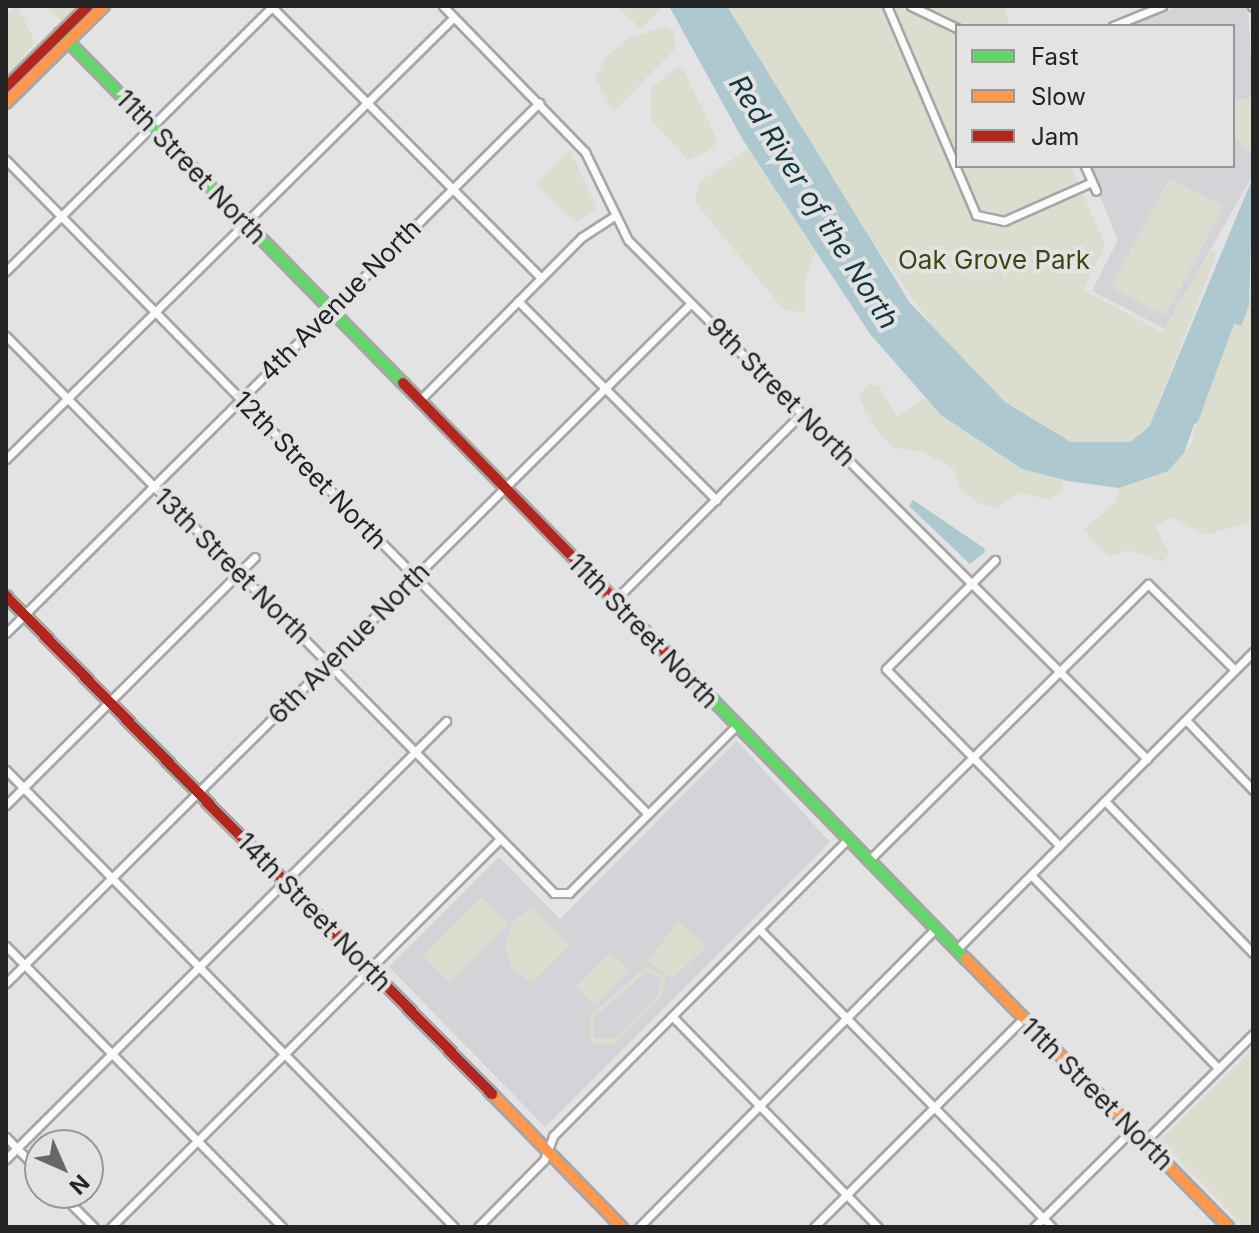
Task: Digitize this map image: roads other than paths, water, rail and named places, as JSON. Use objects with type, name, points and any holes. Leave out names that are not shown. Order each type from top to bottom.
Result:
[{"type":"street","points":[[6,103],[88,6]]},
{"type":"street","points":[[6,87],[104,6]]},
{"type":"street","points":[[6,271],[272,6],[541,278]]},
{"type":"street","name":"9th Street North","points":[[443,6],[585,152],[613,217],[691,303],[1147,759]]},
{"type":"street","points":[[887,6],[970,208],[985,221],[1004,221],[1092,182]]},
{"type":"street","points":[[911,6],[955,27]]},
{"type":"street","points":[[1118,24],[1162,6]]},
{"type":"street","points":[[6,459],[454,17]]},
{"type":"street","name":"11th Street North","points":[[64,38],[1228,1227]]},
{"type":"street","name":"4th Avenue North","points":[[6,633],[539,103]]},
{"type":"street","name":"12th Street North","points":[[6,160],[648,814]]},
{"type":"street","points":[[1086,168],[1096,191]]},
{"type":"street","points":[[419,401],[541,278],[613,217]]},
{"type":"street","points":[[518,301],[716,500]]},
{"type":"street","name":"6th Avenue North","points":[[6,983],[691,303]]},
{"type":"street","name":"13th Street North","points":[[6,336],[500,839],[561,897],[648,814]]},
{"type":"street","points":[[614,601],[802,413]]},
{"type":"street","points":[[6,805],[255,557]]},
{"type":"street","points":[[995,560],[886,669],[1060,846]]},
{"type":"street","points":[[868,861],[1148,584],[1235,670]]},
{"type":"street","name":"14th Street North","points":[[6,596],[622,1227]]},
{"type":"street","points":[[956,950],[1253,652]]},
{"type":"street","points":[[1186,720],[1253,790]]},
{"type":"street","points":[[6,1159],[446,721]]},
{"type":"street","points":[[648,814],[736,726]]},
{"type":"street","points":[[6,770],[454,1227]]},
{"type":"street","points":[[1105,801],[1253,953]]},
{"type":"street","points":[[111,1227],[500,839]]},
{"type":"street","points":[[482,1225],[672,1016],[847,840]]},
{"type":"street","points":[[1031,875],[1218,1068]]},
{"type":"street","points":[[759,929],[1052,1227]]},
{"type":"street","points":[[639,1227],[935,929]]},
{"type":"street","points":[[6,946],[282,1227]]},
{"type":"street","points":[[672,1016],[878,1227]]},
{"type":"street","points":[[814,1227],[1023,1019]]},
{"type":"street","points":[[1145,1141],[1253,1034]]},
{"type":"street","points":[[1034,1227],[1133,1129]]},
{"type":"street","points":[[6,1137],[24,1155]]},
{"type":"street","points":[[76,1209],[94,1227]]},
{"type":"water","points":[[669,6],[727,6],[910,303],[1005,402],[1071,442],[1130,442],[1149,427],[1253,177],[1249,305],[1241,326],[1230,322],[1184,453],[1168,471],[1119,488],[1068,481],[1022,469],[941,415],[870,334],[743,140]]},
{"type":"water","points":[[913,500],[984,548],[985,552],[970,564],[909,506]]},
{"type":"waterway","name":"Red River of the North","points":[[1193,418],[1228,323]]},
{"type":"park label","name":"Oak Grove Park","points":[[994,260]]}]
